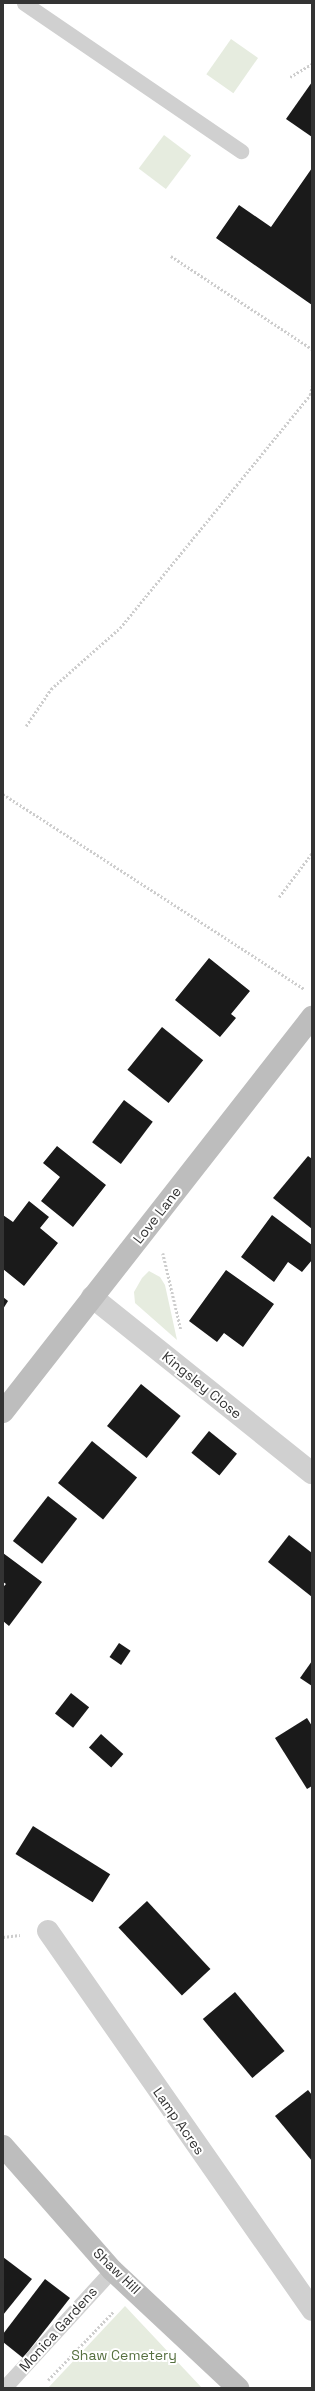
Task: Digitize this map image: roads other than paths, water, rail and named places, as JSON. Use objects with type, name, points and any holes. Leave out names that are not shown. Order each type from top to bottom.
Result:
[{"type":"street","name":"Love Lane","points":[[3,1412],[312,1018]]},
{"type":"street","name":"Kingsley Close","points":[[92,1297],[312,1473]]},
{"type":"street","name":"Lamp Acres","points":[[48,1932],[312,2310]]},
{"type":"street","name":"Shaw Hill","points":[[3,2146],[112,2270],[135,2289],[238,2388]]},
{"type":"lane","points":[[24,3],[241,151]]},
{"type":"lane","name":"Monica Gardens","points":[[4,2388],[112,2270]]},
{"type":"park label","name":"Shaw Cemetery","points":[[124,2355]]}]
